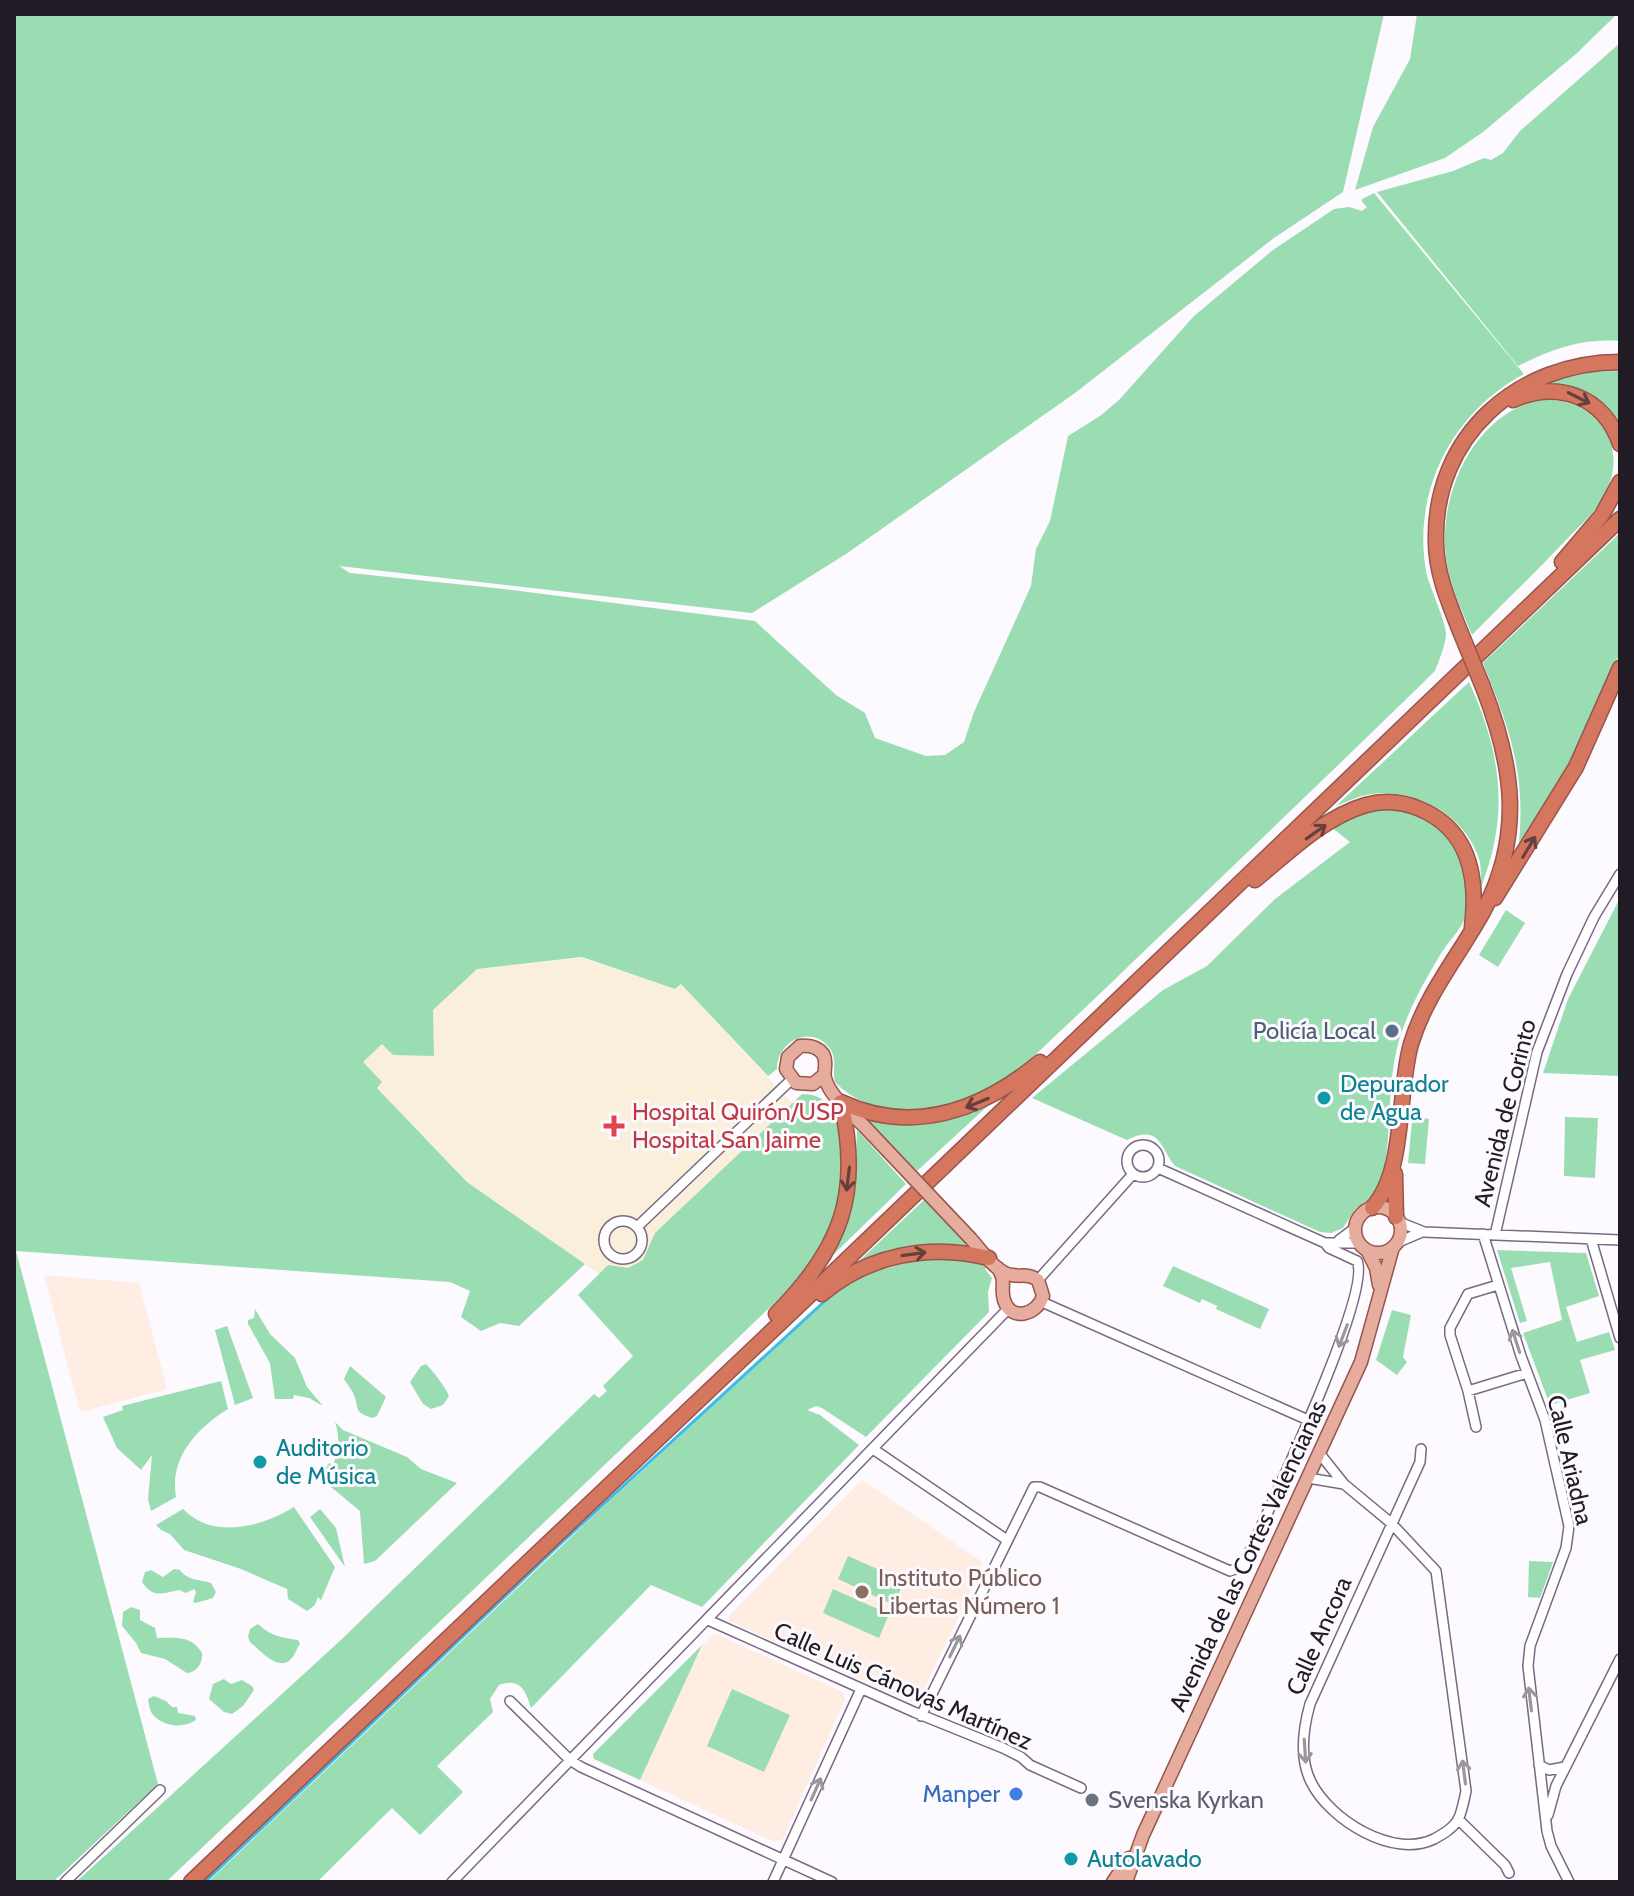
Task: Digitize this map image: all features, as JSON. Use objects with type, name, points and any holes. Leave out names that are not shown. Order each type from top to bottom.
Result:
[{"type":"highway","points":[[1484,910],[1497,881],[1508,841],[1512,806],[1505,751],[1440,571],[1436,525],[1448,475],[1463,445],[1482,418],[1513,392],[1542,376],[1590,364],[1620,362]]},
{"type":"highway","points":[[1482,418],[1529,393],[1545,390],[1568,392],[1586,400],[1606,417],[1620,444]]},
{"type":"highway","points":[[1490,642],[1510,616],[1583,539],[1602,515],[1620,482]]},
{"type":"highway","points":[[191,1882],[1620,519]]},
{"type":"highway","points":[[1372,1208],[1386,1191],[1394,1165],[1404,1078],[1416,1030],[1432,992],[1484,910],[1510,877],[1576,767],[1620,668]]},
{"type":"highway","points":[[1209,912],[1339,817],[1367,805],[1395,803],[1434,816],[1460,840],[1473,874],[1471,930]]},
{"type":"highway","points":[[607,1486],[805,1285],[823,1259],[845,1207],[850,1168],[841,1102],[872,1112],[905,1117],[941,1115],[978,1103],[1021,1077],[1100,1007],[1131,986]]},
{"type":"highway","points":[[1394,1165],[1398,1220]]},
{"type":"highway","points":[[607,1486],[825,1291],[846,1276],[906,1254],[955,1252],[994,1263]]},
{"type":"main road","points":[[830,1088],[802,1085],[792,1079],[786,1069],[788,1057],[795,1049],[806,1045],[817,1049],[825,1058],[824,1075],[841,1102],[1009,1280]]},
{"type":"main road","points":[[813,1084],[824,1075]]},
{"type":"main road","points":[[1363,1247],[1383,1252],[1395,1245],[1400,1233],[1398,1220],[1388,1210],[1372,1208],[1359,1217],[1355,1228],[1363,1247],[1376,1268],[1380,1291]]},
{"type":"main road","name":"Avenida de las Cortes Valencianas","points":[[1126,1882],[1143,1835],[1361,1362],[1395,1245]]},
{"type":"main road","points":[[1026,1274],[1038,1280],[1043,1290],[1042,1302],[1034,1311],[1021,1314],[1009,1308],[1003,1297],[1009,1280],[1026,1274]]},
{"type":"main road","name":"Avenida de las Cortes Valencianas","points":[[1113,1882],[1143,1835]]},
{"type":"street","name":"Avenida de Corinto","points":[[1495,1235],[1537,1052],[1567,974],[1594,917],[1620,874]]},
{"type":"street","points":[[637,1227],[792,1079]]},
{"type":"street","points":[[1137,1145],[1148,1145],[1157,1151],[1158,1168],[1147,1177],[1133,1174],[1127,1166],[1127,1156],[1137,1145]]},
{"type":"street","points":[[921,1716],[1032,1490],[1038,1487],[1230,1571],[1243,1566],[1308,1420],[1346,1329],[1360,1273],[1357,1261],[1325,1243],[1158,1168]]},
{"type":"street","points":[[1038,1280],[1133,1174]]},
{"type":"street","points":[[1398,1220],[1422,1232],[1620,1240]]},
{"type":"street","points":[[626,1221],[637,1227],[642,1240],[636,1254],[622,1260],[609,1254],[603,1240],[610,1226],[626,1221]]},
{"type":"street","points":[[1336,1241],[1355,1228]]},
{"type":"street","points":[[1395,1245],[1422,1232]]},
{"type":"street","name":"Calle Ariadna","points":[[1483,1234],[1550,1436],[1569,1532],[1528,1659],[1547,1831],[1569,1882]]},
{"type":"street","points":[[1591,1239],[1620,1338]]},
{"type":"street","points":[[1325,1243],[1336,1241],[1363,1247]]},
{"type":"street","points":[[1476,1427],[1450,1328],[1468,1294],[1498,1285]]},
{"type":"street","points":[[1042,1302],[1308,1420]]},
{"type":"street","points":[[452,1882],[1009,1308]]},
{"type":"street","points":[[1468,1391],[1527,1373]]},
{"type":"street","points":[[873,1449],[1007,1540]]},
{"type":"street","name":"Calle Ancora","points":[[1421,1449],[1420,1462],[1310,1704],[1304,1734],[1306,1767],[1311,1781],[1329,1806],[1382,1841],[1405,1846],[1425,1843],[1446,1833],[1458,1819]]},
{"type":"street","points":[[1320,1454],[1344,1484],[1391,1523],[1436,1571],[1466,1791],[1458,1819],[1505,1865],[1509,1873]]},
{"type":"street","points":[[1308,1478],[1344,1484]]},
{"type":"street","name":"Calle Luis Cánovas Martínez","points":[[708,1620],[921,1716],[1003,1748],[1030,1765],[1081,1788]]},
{"type":"street","points":[[1547,1831],[1553,1793],[1620,1659]]},
{"type":"street","points":[[773,1882],[861,1689]]},
{"type":"street","points":[[510,1701],[570,1760],[832,1882]]},
{"type":"street","points":[[1539,1765],[1554,1771],[1565,1767]]},
{"type":"street","points":[[65,1882],[160,1790]]},
{"type":"shaded area","name":"Hospital Quirón/USP Hospital San Jaime","points":[[582,958],[675,989],[681,984],[793,1104],[659,1316],[468,1182],[343,1052],[370,981]]},
{"type":"shaded area","points":[[44,1275],[139,1283],[167,1389],[80,1412]]},
{"type":"shaded area","name":"Instituto Público Libertas Número 1","points":[[862,1480],[981,1561],[982,1568],[919,1699],[911,1702],[729,1621],[729,1616]]},
{"type":"shaded area","points":[[714,1633],[843,1692],[845,1699],[783,1839],[774,1842],[640,1780],[702,1645]]},
{"type":"green space","points":[[14,14],[1384,14],[1343,192],[1274,238],[1075,393],[846,554],[752,613],[339,566],[350,573],[755,621],[836,695],[865,713],[875,738],[926,756],[945,755],[964,742],[974,712],[1031,586],[1036,549],[1050,521],[1068,436],[1119,400],[1194,316],[1273,250],[1334,209],[1349,207],[1362,211],[1367,207],[1362,199],[1374,193],[1524,374],[1477,409],[1443,456],[1432,483],[1425,511],[1423,541],[1426,571],[1446,635],[1435,671],[1075,1017],[1021,1068],[999,1084],[937,1107],[915,1110],[871,1105],[852,1096],[835,1082],[831,1050],[815,1038],[806,1036],[789,1043],[783,1050],[777,1069],[768,1076],[681,984],[675,989],[582,957],[477,969],[433,1010],[434,1056],[393,1055],[382,1044],[363,1062],[382,1082],[377,1088],[467,1182],[585,1264],[519,1326],[500,1323],[481,1331],[461,1317],[470,1291],[450,1282],[16,1251],[158,1784],[53,1882],[14,1882]]},
{"type":"green space","points":[[1417,14],[1617,14],[1576,54],[1483,132],[1445,158],[1355,190],[1373,127],[1410,59]]},
{"type":"green space","points":[[1620,43],[1620,341],[1593,341],[1568,346],[1518,366],[1377,192],[1453,171],[1484,158],[1491,160],[1503,153],[1520,131]]},
{"type":"green space","points":[[1620,368],[1620,426],[1605,406],[1585,392],[1563,385],[1538,384],[1564,375]]},
{"type":"green space","points":[[1542,399],[1578,406],[1599,423],[1609,438],[1613,452],[1610,482],[1599,505],[1588,518],[1472,635],[1453,589],[1446,559],[1448,509],[1455,484],[1465,460],[1479,439],[1497,421],[1518,408]]},
{"type":"green space","points":[[1620,533],[1619,655],[1573,757],[1518,852],[1520,800],[1514,755],[1502,711],[1483,663]]},
{"type":"green space","points":[[1469,682],[1488,733],[1498,783],[1496,834],[1481,887],[1480,862],[1473,845],[1450,817],[1435,807],[1401,795],[1384,793],[1362,796],[1336,806]]},
{"type":"green space","points":[[1388,808],[1421,816],[1446,832],[1461,857],[1467,908],[1461,925],[1421,988],[1400,1036],[1392,1083],[1387,1153],[1380,1187],[1371,1199],[1356,1208],[1343,1228],[1331,1233],[1320,1232],[1175,1166],[1153,1136],[1146,1134],[1127,1140],[1032,1098],[1163,990],[1207,966],[1275,899],[1350,842],[1331,827],[1349,817]]},
{"type":"green space","points":[[1620,898],[1620,1076],[1543,1073],[1568,999]]},
{"type":"green space","points":[[1506,910],[1525,923],[1498,967],[1479,955]]},
{"type":"green space","points":[[802,1094],[816,1096],[831,1107],[839,1127],[843,1160],[837,1211],[831,1228],[825,1243],[799,1278],[166,1882],[76,1882],[342,1639],[594,1394],[599,1398],[607,1391],[603,1386],[633,1356],[578,1295],[608,1265],[628,1268],[643,1260],[655,1233]]},
{"type":"green space","points":[[992,1102],[917,1171],[864,1116],[889,1119]]},
{"type":"green space","points":[[1415,1117],[1429,1119],[1425,1164],[1408,1163]]},
{"type":"green space","points":[[1565,1117],[1598,1118],[1595,1178],[1564,1176]]},
{"type":"green space","points":[[857,1130],[906,1184],[834,1254],[845,1230],[855,1191]]},
{"type":"green space","points":[[924,1200],[966,1244],[963,1247],[872,1258],[856,1264]]},
{"type":"green space","points":[[1497,1250],[1586,1253],[1599,1296],[1566,1307],[1577,1342],[1609,1332],[1615,1350],[1580,1360],[1590,1393],[1550,1405],[1523,1333],[1562,1320],[1550,1262],[1511,1268],[1527,1321],[1520,1323]]},
{"type":"green space","points":[[910,1259],[958,1259],[987,1266],[985,1269],[992,1278],[988,1292],[989,1312],[866,1437],[822,1408],[816,1406],[807,1410],[820,1415],[859,1445],[702,1607],[651,1585],[531,1708],[517,1685],[499,1685],[490,1699],[493,1712],[437,1766],[463,1792],[420,1835],[392,1808],[317,1882],[208,1882],[588,1521],[838,1290],[868,1274],[909,1262]]},
{"type":"green space","points":[[1173,1266],[1269,1309],[1260,1329],[1216,1309],[1217,1306],[1202,1299],[1200,1303],[1163,1286]]},
{"type":"green space","points":[[255,1309],[270,1334],[295,1358],[307,1387],[323,1406],[309,1398],[294,1395],[293,1399],[275,1399],[270,1363],[248,1324],[248,1320],[254,1318]]},
{"type":"green space","points":[[1392,1310],[1411,1315],[1403,1357],[1407,1362],[1397,1375],[1376,1360]]},
{"type":"green space","points":[[227,1326],[253,1398],[235,1405],[215,1330]]},
{"type":"green space","points":[[426,1364],[449,1396],[443,1405],[431,1409],[423,1404],[410,1382],[421,1366]]},
{"type":"green space","points":[[350,1366],[386,1397],[373,1418],[359,1411],[344,1379]]},
{"type":"green space","points":[[221,1381],[228,1409],[196,1435],[181,1457],[175,1483],[176,1497],[151,1511],[148,1499],[152,1455],[141,1470],[117,1448],[103,1417],[123,1410],[122,1406]]},
{"type":"green space","points":[[335,1422],[343,1430],[407,1457],[421,1469],[457,1483],[375,1561],[364,1564],[360,1511],[320,1478],[329,1463],[333,1465],[337,1454]]},
{"type":"green space","points":[[294,1507],[335,1567],[321,1600],[318,1597],[315,1605],[307,1611],[288,1599],[287,1589],[241,1569],[184,1550],[170,1534],[156,1525],[183,1509],[208,1525],[237,1527],[267,1520]]},
{"type":"green space","points":[[320,1509],[336,1528],[345,1567],[310,1517]]},
{"type":"green space","points":[[848,1556],[904,1581],[894,1605],[838,1579]]},
{"type":"green space","points":[[1529,1561],[1553,1562],[1540,1598],[1528,1597]]},
{"type":"green space","points":[[174,1569],[190,1578],[211,1583],[216,1592],[213,1598],[196,1603],[193,1602],[194,1589],[186,1593],[179,1590],[159,1594],[150,1591],[142,1582],[145,1572],[151,1570],[163,1577]]},
{"type":"green space","points":[[833,1589],[889,1614],[879,1638],[823,1613]]},
{"type":"green space","points":[[131,1607],[140,1610],[140,1620],[155,1628],[157,1638],[182,1639],[198,1647],[202,1657],[196,1669],[187,1673],[165,1659],[141,1653],[122,1626],[123,1612]]},
{"type":"green space","points":[[258,1624],[272,1634],[298,1640],[300,1644],[290,1660],[285,1663],[274,1661],[250,1642],[250,1629]]},
{"type":"green space","points":[[702,1645],[640,1780],[594,1759],[593,1754]]},
{"type":"green space","points":[[224,1679],[231,1684],[242,1680],[254,1690],[243,1706],[232,1714],[224,1712],[209,1699],[213,1684]]},
{"type":"green space","points":[[732,1689],[790,1715],[764,1772],[707,1746]]},
{"type":"green space","points":[[154,1696],[177,1707],[178,1713],[195,1716],[196,1720],[179,1725],[160,1721],[150,1709],[148,1699]]},
{"type":"waterway","points":[[205,1882],[558,1546],[827,1299]]},
{"type":"place","name":"Policía Local","points":[[1392,1031]]},
{"type":"place","name":"Depurador de Agua","points":[[1324,1098]]},
{"type":"place","name":"Hospital Quirón/USP Hospital San Jaime","points":[[614,1126]]},
{"type":"place","name":"Auditorio de Música","points":[[260,1462]]},
{"type":"place","name":"Instituto Público Libertas Número 1","points":[[862,1592]]},
{"type":"place","name":"Manper","points":[[1016,1794]]},
{"type":"place","name":"Svenska Kyrkan","points":[[1092,1800]]},
{"type":"place","name":"Autolavado","points":[[1071,1859]]}]
